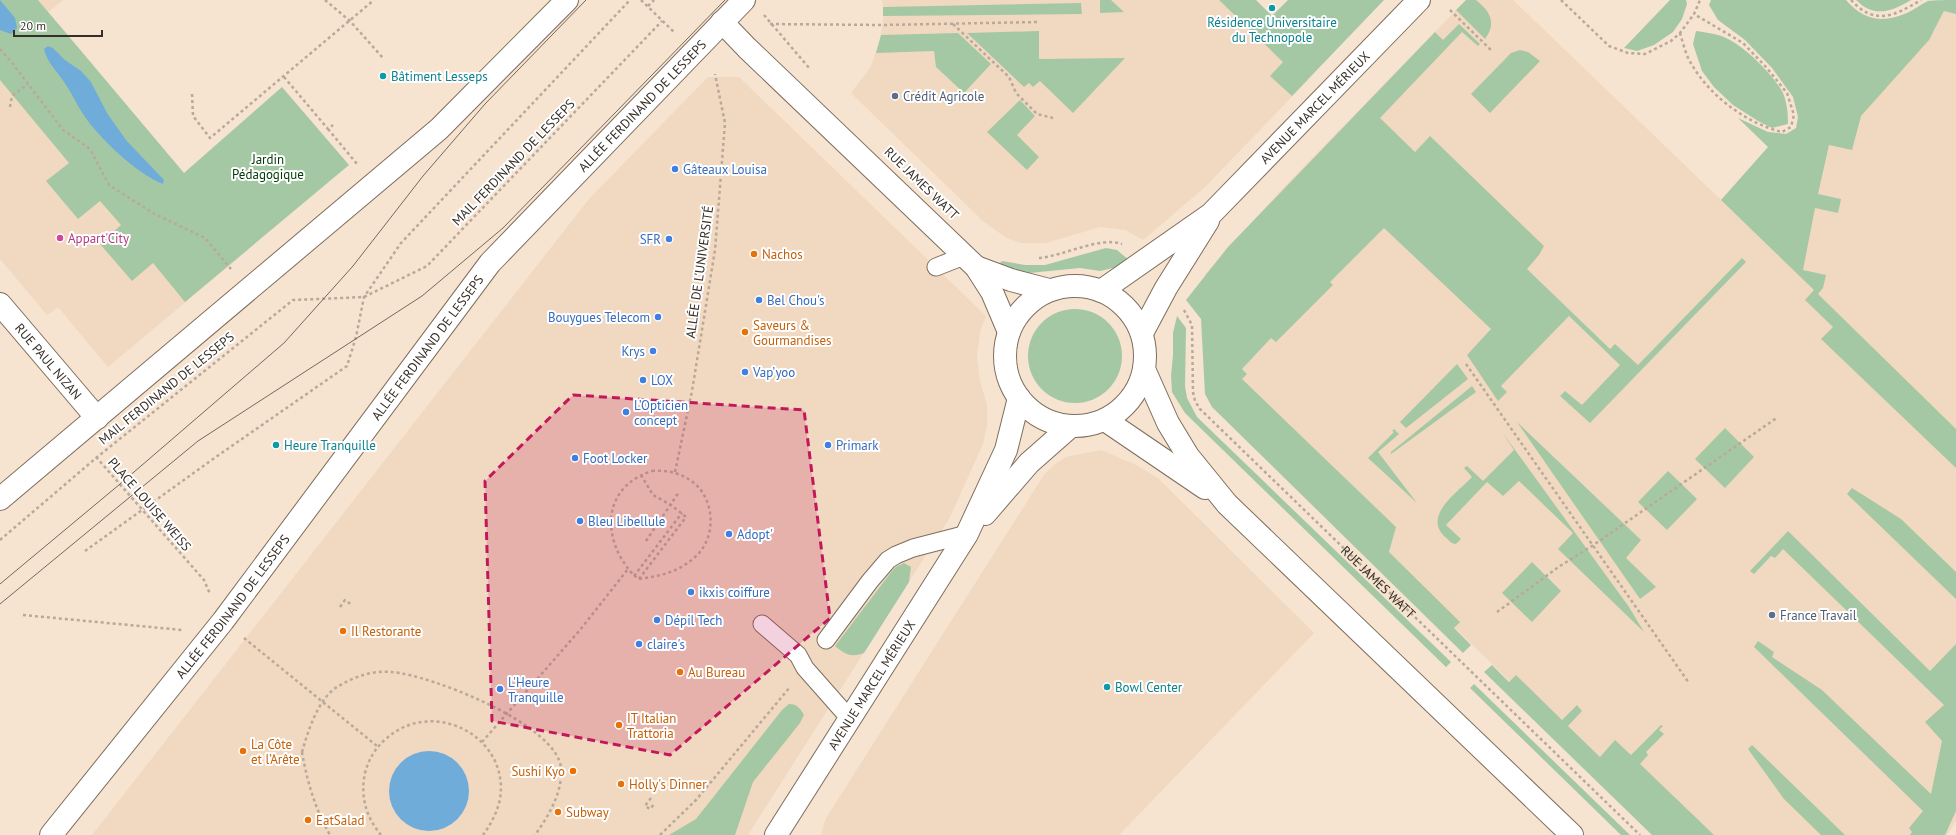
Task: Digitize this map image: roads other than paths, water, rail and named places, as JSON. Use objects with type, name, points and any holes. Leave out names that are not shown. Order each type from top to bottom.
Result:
[{"type":"street","points":[[0,499],[439,129],[567,0]]},
{"type":"street","name":"ALLÉE FERDINAND DE LESSEPS","points":[[52,835],[222,621],[490,263],[744,0]]},
{"type":"street","name":"AVENUE MARCEL MÉRIEUX","points":[[1101,291],[1211,214],[1419,0]]},
{"type":"street","name":"RUE JAMES WATT","points":[[722,22],[747,48],[970,262],[992,292],[1009,332]]},
{"type":"street","name":"AVENUE MARCEL MÉRIEUX","points":[[1142,333],[1166,288],[1211,214]]},
{"type":"street","name":"RUE JAMES WATT","points":[[970,262],[1011,280],[1049,290]]},
{"type":"street","points":[[1066,286],[1084,286],[1101,291],[1119,300],[1132,315],[1142,333],[1146,351],[1144,369],[1137,390],[1124,407],[1105,420],[1088,425],[1071,426],[1051,422],[1033,412],[1019,398],[1010,383],[1006,366],[1006,349],[1009,332],[1018,314],[1032,300],[1049,290],[1066,286]]},
{"type":"street","name":"RUE PAUL NIZAN","points":[[0,304],[97,418]]},
{"type":"street","points":[[1144,369],[1168,423],[1188,456],[1228,504],[1572,835]]},
{"type":"street","name":"AVENUE MARCEL MÉRIEUX","points":[[968,534],[1006,450],[1019,398]]},
{"type":"street","points":[[1105,420],[1228,504]]},
{"type":"street","name":"AVENUE MARCEL MÉRIEUX","points":[[776,835],[968,534],[1029,463],[1071,426]]},
{"type":"lane","points":[[936,267],[970,262]]},
{"type":"lane","points":[[826,640],[870,581],[888,560],[913,548],[968,534]]},
{"type":"lane","points":[[762,624],[798,655],[806,668],[850,719]]},
{"type":"water","points":[[0,0],[15,18],[17,28],[11,34],[0,30]]},
{"type":"water","points":[[48,46],[53,48],[65,60],[81,71],[91,82],[107,113],[126,140],[164,180],[163,184],[130,164],[89,123],[45,54],[44,49]]},
{"type":"water","points":[[421,751],[437,751],[458,762],[469,783],[469,799],[458,820],[437,831],[421,831],[407,825],[400,820],[395,813],[389,799],[389,783],[395,769],[400,762],[407,757]]},
{"type":"tram line","points":[[0,584],[120,484],[284,343],[353,266],[423,176],[485,104],[586,0]]},
{"type":"tram line","points":[[0,604],[198,441],[422,296],[503,228],[725,0]]},
{"type":"place","name":"Résidence Universitaire du Technopole","points":[[1272,8]]},
{"type":"place","name":"Bâtiment Lesseps","points":[[383,76]]},
{"type":"place","name":"Crédit Agricole","points":[[895,96]]},
{"type":"place","name":"Gâteaux Louisa","points":[[675,169]]},
{"type":"place","name":"Appart'City","points":[[60,238]]},
{"type":"place","name":"SFR","points":[[669,239]]},
{"type":"place","name":"Nachos","points":[[754,254]]},
{"type":"place","name":"Bel Chou's","points":[[759,300]]},
{"type":"place","name":"Bouygues Telecom","points":[[658,317]]},
{"type":"place","name":"Saveurs & Gourmandises","points":[[745,332]]},
{"type":"place","name":"Krys","points":[[653,351]]},
{"type":"place","name":"Vap’yoo","points":[[745,372]]},
{"type":"place","name":"LOX","points":[[643,380]]},
{"type":"place","name":"L’Opticien concept","points":[[626,412]]},
{"type":"place","name":"Heure Tranquille","points":[[276,445]]},
{"type":"place","name":"Primark","points":[[828,445]]},
{"type":"place","name":"Foot Locker","points":[[575,458]]},
{"type":"place","name":"Bleu Libellule","points":[[580,521]]},
{"type":"place","name":"Adopt'","points":[[729,534]]},
{"type":"place","name":"ikxis coiffure","points":[[691,592]]},
{"type":"place","name":"France Travail","points":[[1772,615]]},
{"type":"place","name":"Dépil Tech","points":[[657,620]]},
{"type":"place","name":"Il Restorante","points":[[343,631]]},
{"type":"place","name":"claire's","points":[[639,644]]},
{"type":"place","name":"Au Bureau","points":[[680,672]]},
{"type":"place","name":"Bowl Center","points":[[1107,687]]},
{"type":"place","name":"L'Heure Tranquille","points":[[500,689]]},
{"type":"place","name":"IT Italian Trattoria","points":[[619,725]]},
{"type":"place","name":"La Côte et l’Arête","points":[[243,751]]},
{"type":"place","name":"Sushi Kyo","points":[[573,771]]},
{"type":"place","name":"Holly's Dinner","points":[[621,784]]},
{"type":"place","name":"Subway","points":[[558,812]]},
{"type":"place","name":"EatSalad","points":[[308,820]]},
{"type":"park label","name":"Jardin Pédagogique","points":[[268,166]]}]
